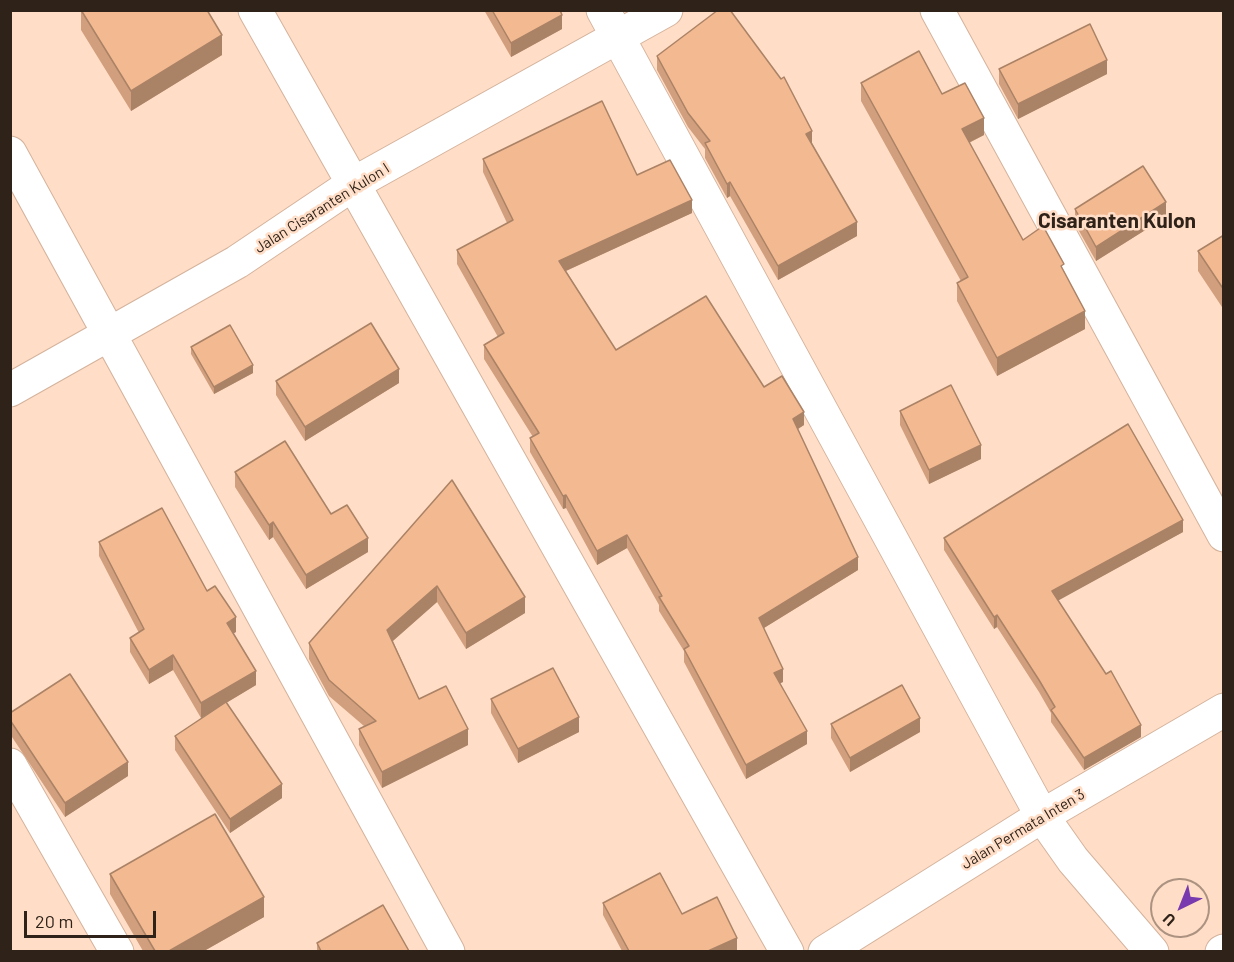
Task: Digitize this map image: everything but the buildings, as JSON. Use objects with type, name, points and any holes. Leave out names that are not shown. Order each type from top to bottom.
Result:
[{"type":"street","points":[[255,10],[788,951]]},
{"type":"street","name":"Jalan Cisaranten Kulon I","points":[[10,390],[237,262],[353,184],[611,24],[666,10]]},
{"type":"street","points":[[937,10],[1224,535]]},
{"type":"street","points":[[611,24],[1042,816],[1073,860],[1152,951]]},
{"type":"street","points":[[10,153],[111,333],[448,951]]},
{"type":"street","name":"Jalan Permata Inten 3","points":[[825,951],[1042,816],[1224,710]]},
{"type":"street","points":[[10,765],[117,951]]},
{"type":"district","name":"Cisaranten Kulon","points":[[1117,221]]}]
